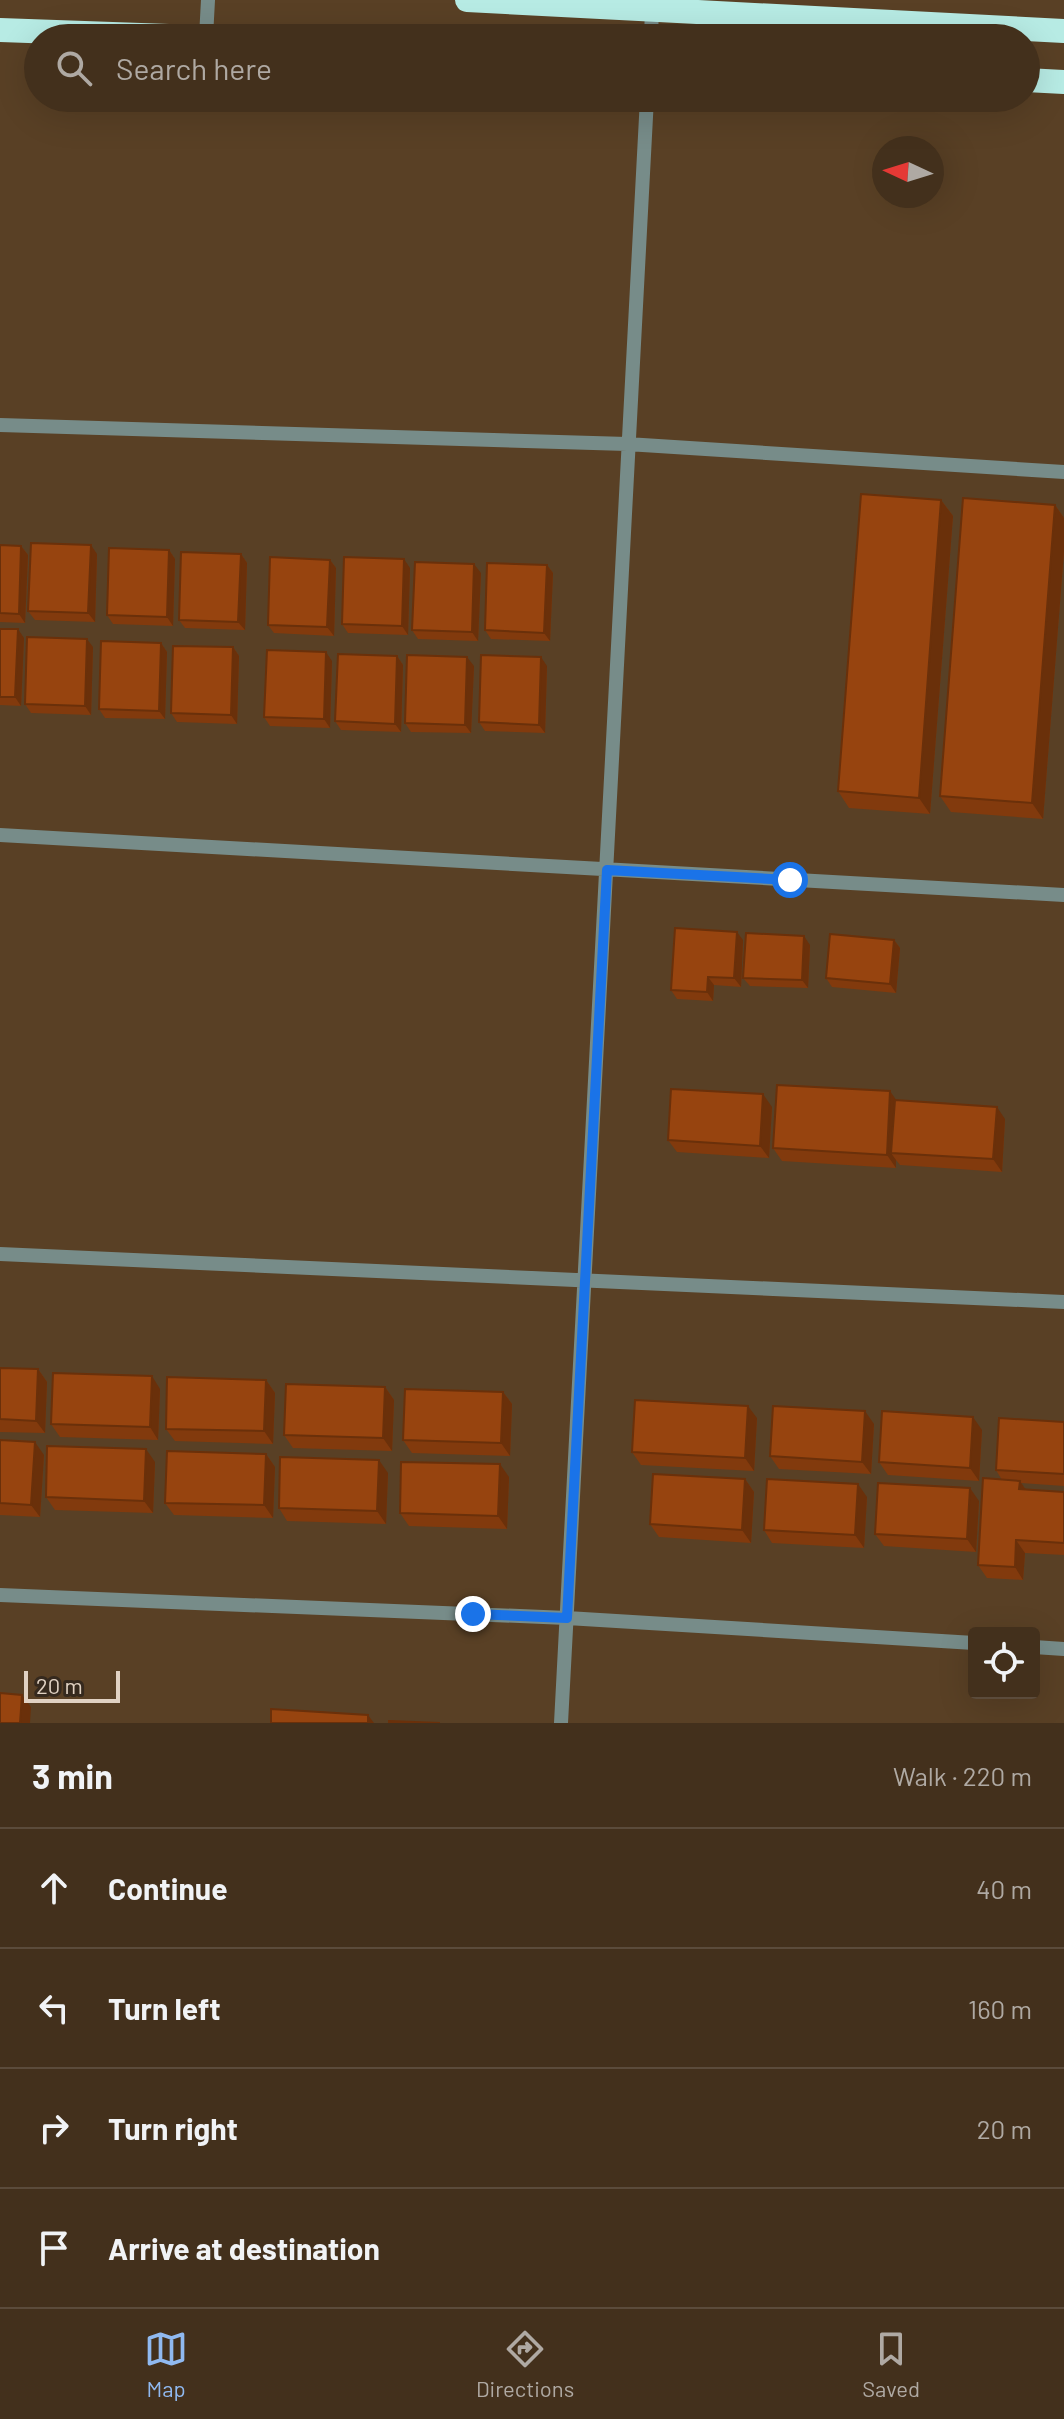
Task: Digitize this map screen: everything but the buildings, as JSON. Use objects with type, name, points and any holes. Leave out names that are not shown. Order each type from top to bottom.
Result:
[{"type":"highway","points":[[467,0],[939,24]]},
{"type":"highway","points":[[0,30],[24,31]]},
{"type":"highway","points":[[1040,30],[1064,31]]},
{"type":"highway","points":[[1040,81],[1064,82]]},
{"type":"street","points":[[207,24],[208,0]]},
{"type":"street","points":[[651,24],[652,8]]},
{"type":"street","points":[[561,1723],[646,112]]},
{"type":"street","points":[[0,425],[627,444],[1064,472]]},
{"type":"street","points":[[0,835],[1064,895]]},
{"type":"street","points":[[0,1254],[1064,1302]]},
{"type":"street","points":[[0,1595],[567,1618],[968,1643]]},
{"type":"street","points":[[1040,1647],[1064,1649]]},
{"type":"route","points":[[473,1614],[567,1618],[607,870],[790,880]]}]
